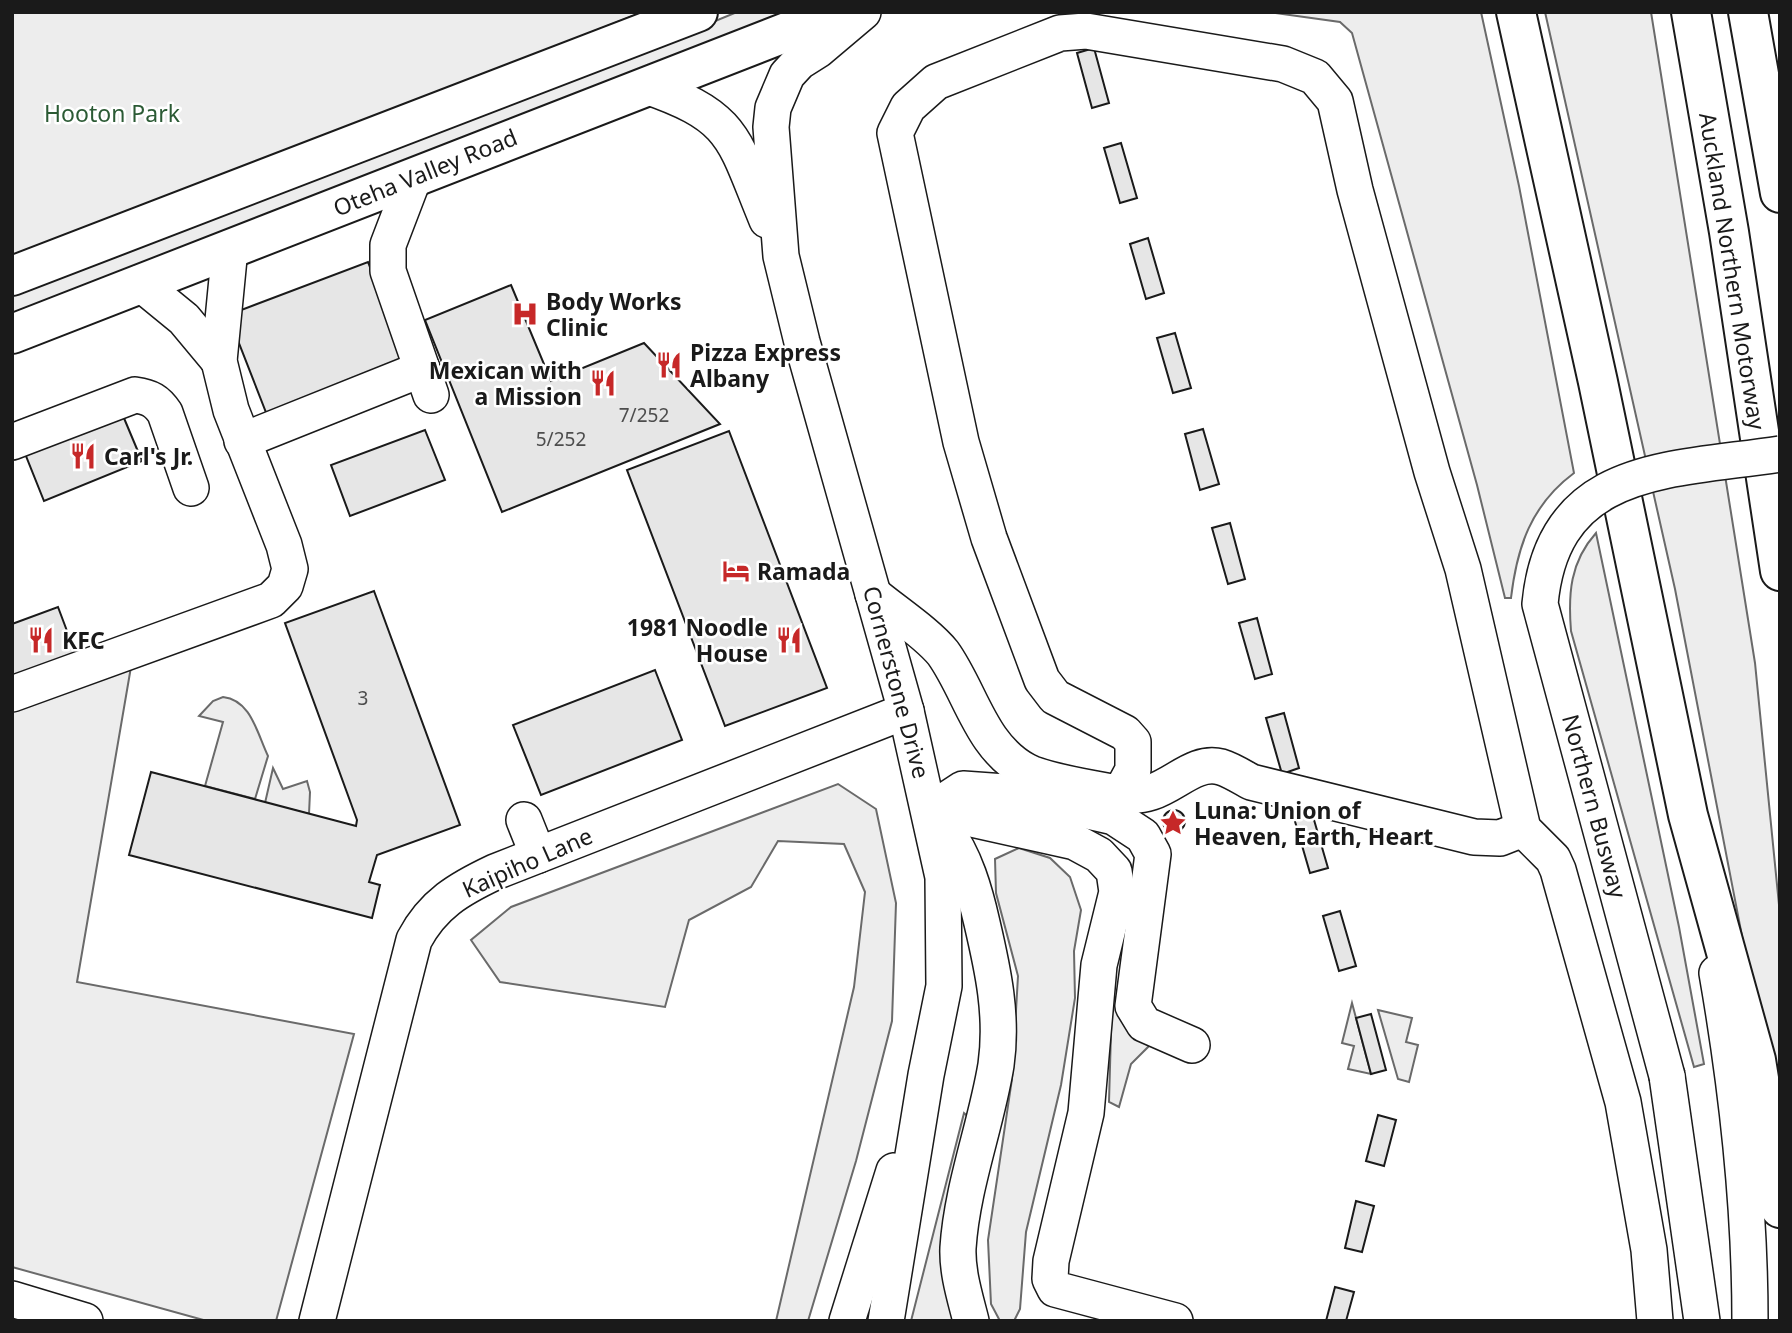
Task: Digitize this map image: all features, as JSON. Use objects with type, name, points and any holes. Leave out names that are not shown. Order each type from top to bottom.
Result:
[{"type":"main road","points":[[12,276],[698,12]]},
{"type":"main road","name":"Oteha Valley Road","points":[[12,334],[838,12]]},
{"type":"main road","points":[[1516,12],[1598,382],[1688,815],[1756,1060],[1780,1208]]},
{"type":"main road","name":"Auckland Northern Motorway","points":[[1691,12],[1729,232],[1780,571]]},
{"type":"main road","points":[[1748,12],[1780,194]]},
{"type":"street","name":"Cornerstone Drive","points":[[863,12],[799,62],[787,75],[773,108],[771,145],[781,256],[802,342],[906,710],[931,810],[943,877],[946,929],[944,986],[926,1075],[887,1321]]},
{"type":"street","points":[[1120,794],[1133,770],[1133,741],[1125,733],[1055,697],[1042,680],[989,538],[961,442],[895,133],[908,107],[936,82],[1060,33],[1086,31],[1283,64],[1315,77],[1335,101],[1355,190],[1429,459],[1463,569],[1523,830],[1553,859],[1558,870],[1611,1055],[1649,1250],[1655,1321]]},
{"type":"street","name":"Cornerstone Drive","points":[[646,86],[687,100],[716,118],[728,132],[781,256]]},
{"type":"street","points":[[242,441],[426,382],[388,271],[388,245],[414,177]]},
{"type":"street","points":[[12,694],[271,600],[285,586],[290,569],[284,545],[242,441],[219,361],[230,248]]},
{"type":"street","points":[[140,283],[184,319],[219,361]]},
{"type":"street","points":[[12,442],[135,395],[149,397],[159,403],[165,413],[191,488]]},
{"type":"street","name":"Northern Busway","points":[[1702,1321],[1667,1076],[1541,604],[1543,573],[1557,539],[1579,507],[1611,486],[1657,473],[1780,454]]},
{"type":"street","points":[[873,594],[942,653],[990,738],[1012,761],[1028,772],[1120,794],[1146,796],[1205,767],[1221,767],[1251,782],[1474,837],[1500,838],[1523,830]]},
{"type":"street","name":"Kaipiho Lane","points":[[317,1321],[414,940],[424,922],[442,901],[489,875],[906,710]]},
{"type":"street","points":[[931,810],[963,789],[1004,792],[1114,817],[1143,836],[1153,854],[1133,1006],[1138,1016],[1150,1028],[1192,1045]]},
{"type":"street","points":[[931,810],[1074,842],[1099,855],[1114,871],[1116,892],[1099,965],[1086,1112],[1051,1261],[1050,1279],[1055,1289],[1175,1321]]},
{"type":"street","points":[[931,810],[950,836],[966,869],[979,910],[999,1003],[996,1064],[963,1214],[958,1250],[961,1284],[971,1321]]},
{"type":"street","points":[[1688,815],[1734,1069],[1750,1268],[1750,1321]]},
{"type":"street","points":[[524,820],[538,855]]},
{"type":"street","name":"Cornerstone Drive","points":[[847,1321],[926,1075]]},
{"type":"street","points":[[12,1299],[85,1321]]},
{"type":"green space","name":"Hooton Park","points":[[12,12],[643,12],[178,195],[12,256]]},
{"type":"green space","points":[[737,12],[795,12],[12,317],[12,296],[553,88]]},
{"type":"green space","points":[[1268,12],[1481,12],[1519,186],[1574,473],[1547,499],[1529,528],[1517,561],[1511,598],[1505,598],[1477,485],[1352,33],[1340,22]]},
{"type":"green space","points":[[1545,12],[1651,12],[1755,663],[1780,915],[1780,1133],[1675,589]]},
{"type":"green space","points":[[1596,533],[1679,927],[1704,1064],[1694,1067],[1571,631],[1571,591],[1576,567],[1587,544]]},
{"type":"green space","points":[[132,661],[77,982],[354,1034],[276,1321],[207,1321],[12,1267],[12,708]]},
{"type":"green space","points":[[223,697],[233,699],[247,711],[268,756],[255,799],[205,786],[223,722],[199,716],[213,701]]},
{"type":"green space","points":[[273,768],[283,789],[307,781],[310,792],[309,814],[265,803]]},
{"type":"green space","points":[[838,784],[876,809],[896,903],[892,1021],[856,1161],[808,1321],[776,1321],[854,987],[865,892],[844,844],[778,841],[751,887],[689,920],[665,1007],[500,982],[471,940],[511,907]]},
{"type":"green space","points":[[1019,848],[1050,858],[1070,877],[1081,910],[1074,951],[1075,998],[1061,1085],[1026,1232],[1020,1309],[1014,1321],[1000,1321],[991,1304],[988,1240],[1012,1079],[1018,976],[996,893],[995,859]]},
{"type":"green space","points":[[1112,997],[1121,998],[1151,1044],[1131,1064],[1119,1107],[1109,1102]]},
{"type":"green space","points":[[1352,1003],[1371,1074],[1348,1069],[1354,1046],[1342,1043]]},
{"type":"green space","points":[[1378,1010],[1412,1018],[1406,1042],[1418,1045],[1409,1082],[1398,1079]]},
{"type":"green space","points":[[964,1113],[972,1120],[953,1321],[911,1321]]},
{"type":"building","points":[[1094,48],[1109,103],[1092,108],[1077,53]]},
{"type":"building","points":[[1121,143],[1137,198],[1120,203],[1104,148]]},
{"type":"building","points":[[1148,238],[1164,293],[1146,299],[1130,244]]},
{"type":"building","points":[[368,262],[406,362],[267,415],[228,315]]},
{"type":"building","points":[[511,285],[551,381],[644,343],[720,424],[502,512],[425,320]]},
{"type":"building","points":[[1175,333],[1191,388],[1173,393],[1157,338]]},
{"type":"building","name":"Carl's Jr.","points":[[121,411],[142,461],[44,501],[24,451]]},
{"type":"building","points":[[1203,429],[1219,484],[1200,490],[1185,434]]},
{"type":"building","points":[[425,430],[445,480],[350,516],[331,465]]},
{"type":"building","points":[[729,431],[827,688],[725,726],[627,470]]},
{"type":"building","points":[[1230,523],[1245,579],[1228,584],[1212,528]]},
{"type":"building","points":[[374,591],[460,825],[377,855],[369,882],[380,885],[372,918],[129,855],[151,772],[356,826],[357,820],[285,623]]},
{"type":"building","name":"KFC","points":[[58,607],[76,655],[12,679],[12,624]]},
{"type":"building","points":[[1257,618],[1272,674],[1255,679],[1239,623]]},
{"type":"building","points":[[655,670],[682,740],[541,795],[513,725]]},
{"type":"building","points":[[1284,713],[1299,768],[1282,774],[1266,718]]},
{"type":"building","points":[[1174,810],[1184,817],[1185,821],[1178,831],[1174,832],[1164,825],[1163,821],[1170,811]]},
{"type":"building","points":[[1312,813],[1328,868],[1310,873],[1294,818]]},
{"type":"building","points":[[1340,911],[1356,966],[1339,971],[1323,916]]},
{"type":"building","points":[[1371,1014],[1386,1070],[1371,1074],[1356,1018]]},
{"type":"building","points":[[1378,1115],[1396,1120],[1384,1166],[1366,1161]]},
{"type":"building","points":[[1356,1201],[1374,1206],[1362,1252],[1345,1248]]},
{"type":"building","points":[[1335,1287],[1354,1292],[1346,1321],[1326,1321]]},
{"type":"place","name":"Body Works Clinic","points":[[525,314]]},
{"type":"place","name":"Pizza Express Albany","points":[[669,365]]},
{"type":"place","name":"Mexican with a Mission","points":[[603,383]]},
{"type":"place","name":"Carl's Jr.","points":[[83,456]]},
{"type":"place","name":"Ramada","points":[[736,571]]},
{"type":"place","name":"KFC","points":[[41,640]]},
{"type":"place","name":"1981 Noodle House","points":[[789,640]]},
{"type":"place","name":"Luna: Union of Heaven, Earth, Heart","points":[[1173,823]]}]
